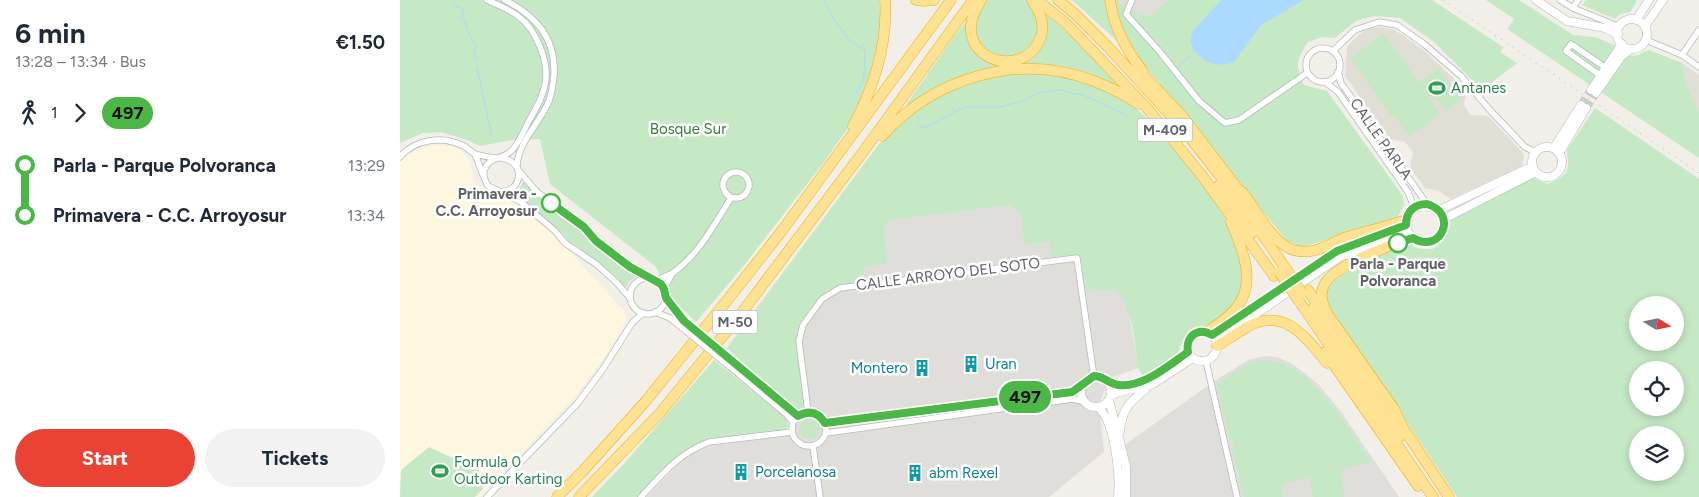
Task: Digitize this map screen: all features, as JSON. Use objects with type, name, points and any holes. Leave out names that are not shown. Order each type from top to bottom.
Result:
[{"type":"highway","points":[[839,152],[864,105],[874,80],[883,42],[885,0]]},
{"type":"highway","points":[[916,0],[934,0]]},
{"type":"highway","name":"M-50","points":[[557,497],[645,402],[781,232],[895,79],[950,0]]},
{"type":"highway","name":"M-50","points":[[580,497],[660,413],[740,316],[863,152],[973,0]]},
{"type":"highway","points":[[962,16],[977,0]]},
{"type":"highway","points":[[981,0],[972,19],[971,31],[974,40],[988,57],[1005,62],[1026,57],[1040,42],[1043,30],[1042,17],[1032,0]]},
{"type":"highway","name":"M-409","points":[[1037,0],[1066,24],[1147,108],[1283,272]]},
{"type":"highway","name":"M-409","points":[[1047,0],[1089,38],[1178,134],[1283,272],[1442,497]]},
{"type":"highway","name":"M-409","points":[[1058,0],[1108,47],[1184,130],[1238,199],[1283,272]]},
{"type":"highway","name":"M-409","points":[[1066,0],[1103,33],[1183,117],[1276,238],[1286,246],[1298,250],[1311,251],[1348,237],[1406,222]]},
{"type":"highway","points":[[1110,0],[1115,24],[1125,48],[1155,86]]},
{"type":"highway","points":[[863,152],[869,151],[894,122],[925,98],[963,80],[992,72],[1029,68],[1065,72],[1118,92],[1144,109],[1174,140]]},
{"type":"highway","name":"M-409","points":[[1203,177],[1211,193],[1230,219],[1247,271],[1246,286],[1238,307],[1213,338]]},
{"type":"highway","name":"M-409","points":[[1232,179],[1283,272]]},
{"type":"highway","name":"M-409","points":[[1403,428],[1394,410],[1326,312],[1321,296],[1327,280],[1337,272],[1411,236]]},
{"type":"highway","name":"M-409","points":[[1300,296],[1403,428],[1449,497]]},
{"type":"highway","name":"M-409","points":[[1300,296],[1361,405]]},
{"type":"highway","name":"M-409","points":[[1300,296],[1433,497]]},
{"type":"highway","name":"M-409","points":[[1213,338],[1260,322],[1269,321],[1287,324],[1304,335],[1361,405],[1425,497]]},
{"type":"street","points":[[484,176],[489,162],[510,152],[534,111],[544,88],[546,66],[533,30],[517,15],[488,0]]},
{"type":"street","points":[[497,192],[506,192],[514,187],[518,180],[517,158],[549,101],[553,88],[554,64],[553,53],[539,25],[529,15],[505,0]]},
{"type":"street","points":[[1132,0],[1126,14],[1160,52],[1199,101],[1225,123],[1239,120],[1307,73]]},
{"type":"street","points":[[1536,0],[1567,21],[1619,30]]},
{"type":"street","points":[[1560,0],[1572,8],[1619,30]]},
{"type":"street","points":[[1572,8],[1578,0]]},
{"type":"street","points":[[1636,20],[1649,0]]},
{"type":"street","points":[[1645,26],[1662,0]]},
{"type":"street","points":[[1636,20],[1645,26],[1647,31],[1646,40],[1640,47],[1631,49],[1621,57],[1593,92],[1622,44],[1619,30],[1626,21],[1636,20]]},
{"type":"street","points":[[1333,51],[1355,30],[1379,22],[1397,25],[1424,44],[1461,76],[1525,147],[1535,152]]},
{"type":"street","points":[[1682,55],[1699,30]]},
{"type":"street","points":[[1646,40],[1682,55],[1699,67]]},
{"type":"street","points":[[1601,76],[1566,51],[1571,44],[1606,68]]},
{"type":"street","points":[[1622,44],[1631,49]]},
{"type":"street","points":[[1322,47],[1333,51],[1340,60],[1338,72],[1325,82],[1315,80],[1307,73],[1306,62],[1311,52],[1322,47]]},
{"type":"street","name":"CALLE PARLA","points":[[1338,72],[1341,83],[1427,204]]},
{"type":"street","name":"CALLE PARLA","points":[[1325,82],[1338,92],[1408,192],[1414,207]]},
{"type":"street","points":[[1557,150],[1584,107]]},
{"type":"street","points":[[400,157],[418,144],[435,140],[452,141],[464,146],[475,154],[496,158],[509,158],[537,192],[584,227],[596,241],[630,267],[656,280],[664,289],[666,298],[682,323]]},
{"type":"street","points":[[1544,147],[1557,150],[1563,162],[1559,172],[1550,177],[1545,177],[1534,169],[1532,161],[1535,152],[1544,147]]},
{"type":"street","points":[[475,154],[488,186],[521,202],[555,231],[565,243],[596,264],[616,282],[635,309],[643,313],[655,312],[682,323],[798,416]]},
{"type":"street","points":[[1439,210],[1534,169]]},
{"type":"street","points":[[1444,219],[1534,169]]},
{"type":"street","points":[[730,173],[743,174],[748,182],[748,191],[742,197],[731,198],[724,190],[724,180],[730,173]]},
{"type":"street","points":[[664,289],[672,274],[708,234],[731,198]]},
{"type":"street","points":[[1213,338],[1340,257],[1411,236],[1423,242],[1435,240],[1442,231],[1444,219],[1439,210],[1427,204],[1414,207],[1410,211],[1406,222],[1411,236]]},
{"type":"street","points":[[1213,338],[1337,251],[1406,222]]},
{"type":"street","name":"CALLE ARROYO DEL SOTO","points":[[808,412],[799,341],[803,325],[822,299],[840,288],[1077,258],[1094,376]]},
{"type":"street","points":[[656,280],[672,274]]},
{"type":"street","points":[[632,323],[632,287],[636,282],[649,278]]},
{"type":"street","points":[[655,312],[662,306],[666,298]]},
{"type":"street","points":[[487,497],[577,404],[600,374],[632,323],[643,313]]},
{"type":"street","points":[[1197,332],[1213,338],[1214,355],[1206,361],[1199,361],[1190,355],[1187,342],[1197,332]]},
{"type":"street","points":[[825,423],[1072,392],[1094,376],[1102,378],[1109,383],[1123,386],[1146,379],[1190,355]]},
{"type":"street","points":[[1119,438],[1122,416],[1131,401],[1190,355]]},
{"type":"street","points":[[1206,361],[1237,497]]},
{"type":"street","points":[[731,364],[793,422]]},
{"type":"street","points":[[1109,383],[1111,387],[1110,399],[1126,468],[1126,497]]},
{"type":"street","points":[[826,433],[1073,399],[1085,402],[1093,407],[1098,407],[1116,393],[1152,384]]},
{"type":"street","points":[[1082,385],[1081,395],[1085,402]]},
{"type":"street","points":[[1098,407],[1107,417],[1117,460],[1118,497]]},
{"type":"street","points":[[808,412],[818,414],[825,423],[826,433],[822,441],[813,446],[799,444],[792,432],[793,422],[798,416],[808,412]]},
{"type":"street","points":[[641,497],[678,458],[699,446],[709,442],[792,432]]},
{"type":"street","points":[[813,446],[820,497]]},
{"type":"shaded area","points":[[1119,0],[1168,0],[1150,16],[1141,15],[1119,3]]},
{"type":"shaded area","name":"Antanes","points":[[1380,27],[1392,29],[1403,35],[1447,72],[1466,91],[1464,106],[1471,115],[1488,116],[1523,153],[1522,166],[1450,199],[1439,191],[1425,188],[1410,167],[1413,152],[1405,142],[1390,139],[1345,76],[1347,47],[1359,34],[1369,29]]},
{"type":"shaded area","points":[[1682,63],[1699,75],[1699,111],[1685,83]]},
{"type":"shaded area","points":[[432,145],[452,146],[461,151],[469,159],[475,184],[520,204],[550,230],[626,313],[626,321],[607,354],[574,398],[479,497],[400,497],[400,162],[406,155]]},
{"type":"shaded area","points":[[1011,205],[1020,214],[1024,245],[1049,241],[1069,255],[1077,258],[1082,269],[1086,292],[1116,288],[1124,299],[1129,312],[1138,368],[1111,378],[1099,403],[1104,452],[1049,497],[646,497],[684,458],[708,446],[783,436],[804,404],[796,342],[798,327],[809,311],[828,290],[838,286],[863,267],[883,229],[890,220]]},
{"type":"shaded area","points":[[1266,356],[1280,358],[1294,365],[1318,384],[1342,413],[1399,497],[1122,497],[1122,468],[1119,449],[1216,380],[1250,359]]},
{"type":"green space","name":"Bosque Sur","points":[[400,0],[879,0],[881,28],[865,91],[850,125],[824,162],[745,264],[696,322],[675,301],[655,266],[550,184],[540,139],[511,140],[480,146],[441,132],[423,133],[400,143]]},
{"type":"green space","points":[[985,0],[1027,0],[1071,34],[1131,96],[1101,78],[1057,65],[981,70],[905,106],[956,34]]},
{"type":"green space","points":[[1072,0],[1119,0],[1119,3],[1141,15],[1150,16],[1168,0],[1432,0],[1503,47],[1500,52],[1517,63],[1482,90],[1434,42],[1400,18],[1374,16],[1356,21],[1335,38],[1322,37],[1308,42],[1298,63],[1299,73],[1304,85],[1327,91],[1403,196],[1404,205],[1397,218],[1302,247],[1287,241],[1144,65]]},
{"type":"green space","points":[[1486,0],[1519,0],[1573,35],[1595,37],[1612,44],[1630,56],[1649,50],[1682,63],[1685,83],[1699,111],[1699,158],[1507,29],[1514,19]]},
{"type":"green space","points":[[1586,0],[1637,1],[1630,12],[1620,14],[1615,19],[1582,5]]},
{"type":"green space","points":[[1384,34],[1419,83],[1439,69],[1461,99],[1446,111],[1434,94],[1429,97],[1440,114],[1409,136],[1394,115],[1392,117],[1350,58]]},
{"type":"green space","points":[[1031,71],[1063,76],[1099,87],[1126,99],[1168,138],[1193,170],[1233,233],[1245,280],[1235,305],[1207,326],[1198,326],[1189,330],[1178,353],[1143,376],[1138,368],[1130,316],[1116,289],[1086,292],[1082,269],[1077,258],[1069,255],[1050,257],[1049,241],[1024,245],[1020,214],[1011,205],[890,220],[883,229],[887,263],[863,267],[864,281],[828,290],[809,311],[798,327],[796,343],[804,404],[796,410],[727,348],[879,144],[920,105],[958,85],[995,75]]},
{"type":"green space","points":[[1595,108],[1699,179],[1699,497],[1457,497],[1329,306],[1325,293],[1330,282],[1375,256],[1408,244],[1420,249],[1433,249],[1443,241],[1451,219],[1533,178],[1548,184],[1564,175],[1568,168],[1567,150]]},
{"type":"green space","points":[[523,182],[566,220],[581,227],[589,239],[637,276],[629,282],[626,288],[616,277],[568,241],[563,234],[513,195],[519,190]]},
{"type":"green space","points":[[714,360],[784,416],[788,421],[788,427],[782,431],[712,440],[686,450],[675,458],[638,497],[592,497],[623,465]]},
{"type":"green space","points":[[1264,360],[1281,364],[1297,372],[1312,384],[1339,415],[1371,462],[1341,470],[1344,497],[1313,497],[1310,477],[1281,484],[1283,497],[1244,497],[1232,449],[1235,448],[1233,442],[1230,442],[1217,384],[1245,366]]},
{"type":"green space","points":[[810,419],[817,422],[820,429],[817,436],[810,439],[803,436],[800,429],[803,422]]},
{"type":"green space","name":"Formula 0 Outdoor Karting","points":[[429,447],[479,470],[483,489],[475,497],[400,497],[401,470]]},
{"type":"water","points":[[1221,0],[1304,0],[1261,25],[1234,62],[1220,65],[1208,62],[1196,53],[1192,47],[1191,40],[1192,32]]},
{"type":"waterway","points":[[824,0],[832,16],[851,42],[865,50],[864,78],[856,94]]},
{"type":"waterway","points":[[453,2],[455,6],[463,9],[464,13],[461,19],[465,21],[469,34],[476,45],[474,56],[476,60]]},
{"type":"waterway","points":[[1179,66],[1197,50]]},
{"type":"waterway","points":[[477,68],[492,136]]},
{"type":"waterway","points":[[917,125],[925,128],[964,107],[999,107],[1020,102],[1041,92],[1059,90],[1083,95],[1126,115]]},
{"type":"tunnel","points":[[1581,105],[1591,90]]},
{"type":"tunnel","points":[[1586,108],[1596,93]]},
{"type":"railway","points":[[1443,0],[1699,173]]},
{"type":"bus line","name":"497","points":[[551,203],[584,227],[596,241],[630,267],[661,284],[666,298],[684,321],[798,416],[814,412],[825,423],[1072,392],[1094,376],[1098,376],[1115,385],[1123,386],[1136,383],[1146,379],[1188,352],[1187,342],[1193,334],[1202,331],[1212,335],[1337,251],[1406,225],[1407,215],[1414,207],[1423,204],[1432,205],[1442,214],[1444,225],[1435,240],[1423,242],[1413,238],[1398,243]]},
{"type":"place","name":"Antanes","points":[[1437,88]]},
{"type":"place","name":"Primavera - C.C. Arroyosur","points":[[551,203]]},
{"type":"place","name":"Parla - Parque Polvoranca","points":[[1398,243]]},
{"type":"place","name":"Uran","points":[[971,364]]},
{"type":"place","name":"Montero","points":[[922,368]]},
{"type":"place","name":"Formula 0 Outdoor Karting","points":[[440,471]]},
{"type":"place","name":"Porcelanosa","points":[[741,472]]},
{"type":"place","name":"abm Rexel","points":[[915,473]]}]
